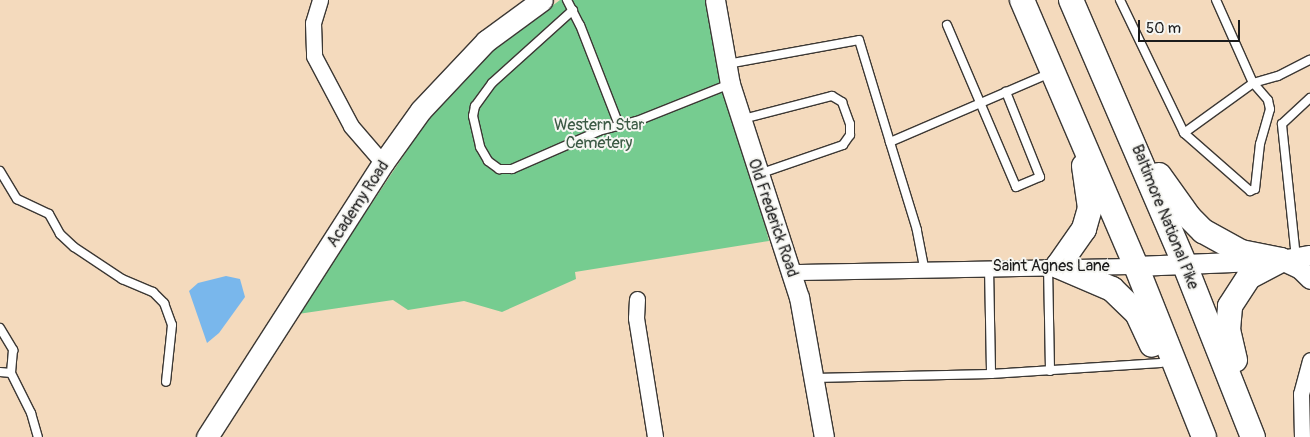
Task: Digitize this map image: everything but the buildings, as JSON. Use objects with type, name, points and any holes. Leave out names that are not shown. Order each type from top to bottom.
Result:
[{"type":"main road","name":"Academy Road","points":[[207,437],[383,163],[451,75],[486,42],[542,0]]},
{"type":"main road","points":[[1022,0],[1066,98],[1136,266],[1204,437]]},
{"type":"main road","name":"Baltimore National Pike","points":[[1071,0],[1108,81],[1184,263],[1251,431]]},
{"type":"main road","points":[[1108,81],[1158,172],[1189,217],[1203,231],[1241,252],[1296,258]]},
{"type":"main road","points":[[1066,98],[1089,186],[1090,208],[1084,229],[1053,266],[1097,281],[1124,299],[1137,313],[1196,437]]},
{"type":"main road","points":[[1251,431],[1228,330],[1230,306],[1250,277],[1296,258]]},
{"type":"street","points":[[320,0],[313,23],[314,56],[351,126],[383,163]]},
{"type":"street","name":"Old Frederick Road","points":[[715,0],[730,84],[758,174],[792,272],[824,437]]},
{"type":"street","points":[[1296,258],[1300,269],[1310,279]]},
{"type":"street","name":"Saint Agnes Lane","points":[[792,272],[989,266],[1136,266],[1296,258]]},
{"type":"street","points":[[637,299],[636,318],[655,437]]},
{"type":"street","points":[[1302,437],[1301,394],[1310,360]]},
{"type":"lane","points":[[567,0],[619,125]]},
{"type":"lane","points":[[1120,0],[1184,133],[1250,191],[1256,189],[1260,144],[1270,109],[1268,100],[1253,84],[1216,0]]},
{"type":"lane","points":[[572,10],[482,94],[473,116],[480,147],[488,161],[499,169],[512,169],[619,125],[730,84]]},
{"type":"lane","points":[[947,26],[1016,187],[1040,177],[1006,92]]},
{"type":"lane","points":[[727,64],[859,40],[917,230],[924,268]]},
{"type":"lane","points":[[1184,133],[1253,84],[1310,60]]},
{"type":"lane","points":[[890,142],[1054,72]]},
{"type":"lane","points":[[741,120],[826,96],[839,98],[847,111],[850,135],[843,145],[758,174]]},
{"type":"lane","points":[[1296,258],[1282,124],[1310,98]]},
{"type":"lane","points":[[0,171],[17,199],[49,214],[60,234],[74,246],[122,279],[153,292],[164,302],[172,325],[166,382]]},
{"type":"lane","points":[[989,266],[992,374]]},
{"type":"lane","points":[[1050,371],[1053,266]]},
{"type":"lane","points":[[0,328],[13,350],[11,373],[31,413],[38,437]]},
{"type":"lane","points":[[814,378],[992,374],[1161,363]]},
{"type":"lane","points":[[0,372],[11,373]]},
{"type":"green space","name":"Western Star Cemetery","points":[[560,0],[708,0],[769,241],[575,272],[576,279],[502,312],[464,301],[408,310],[393,300],[298,314],[430,116],[458,82],[487,55]]},
{"type":"water","points":[[226,276],[240,279],[245,297],[219,333],[207,343],[189,291],[198,283]]}]
